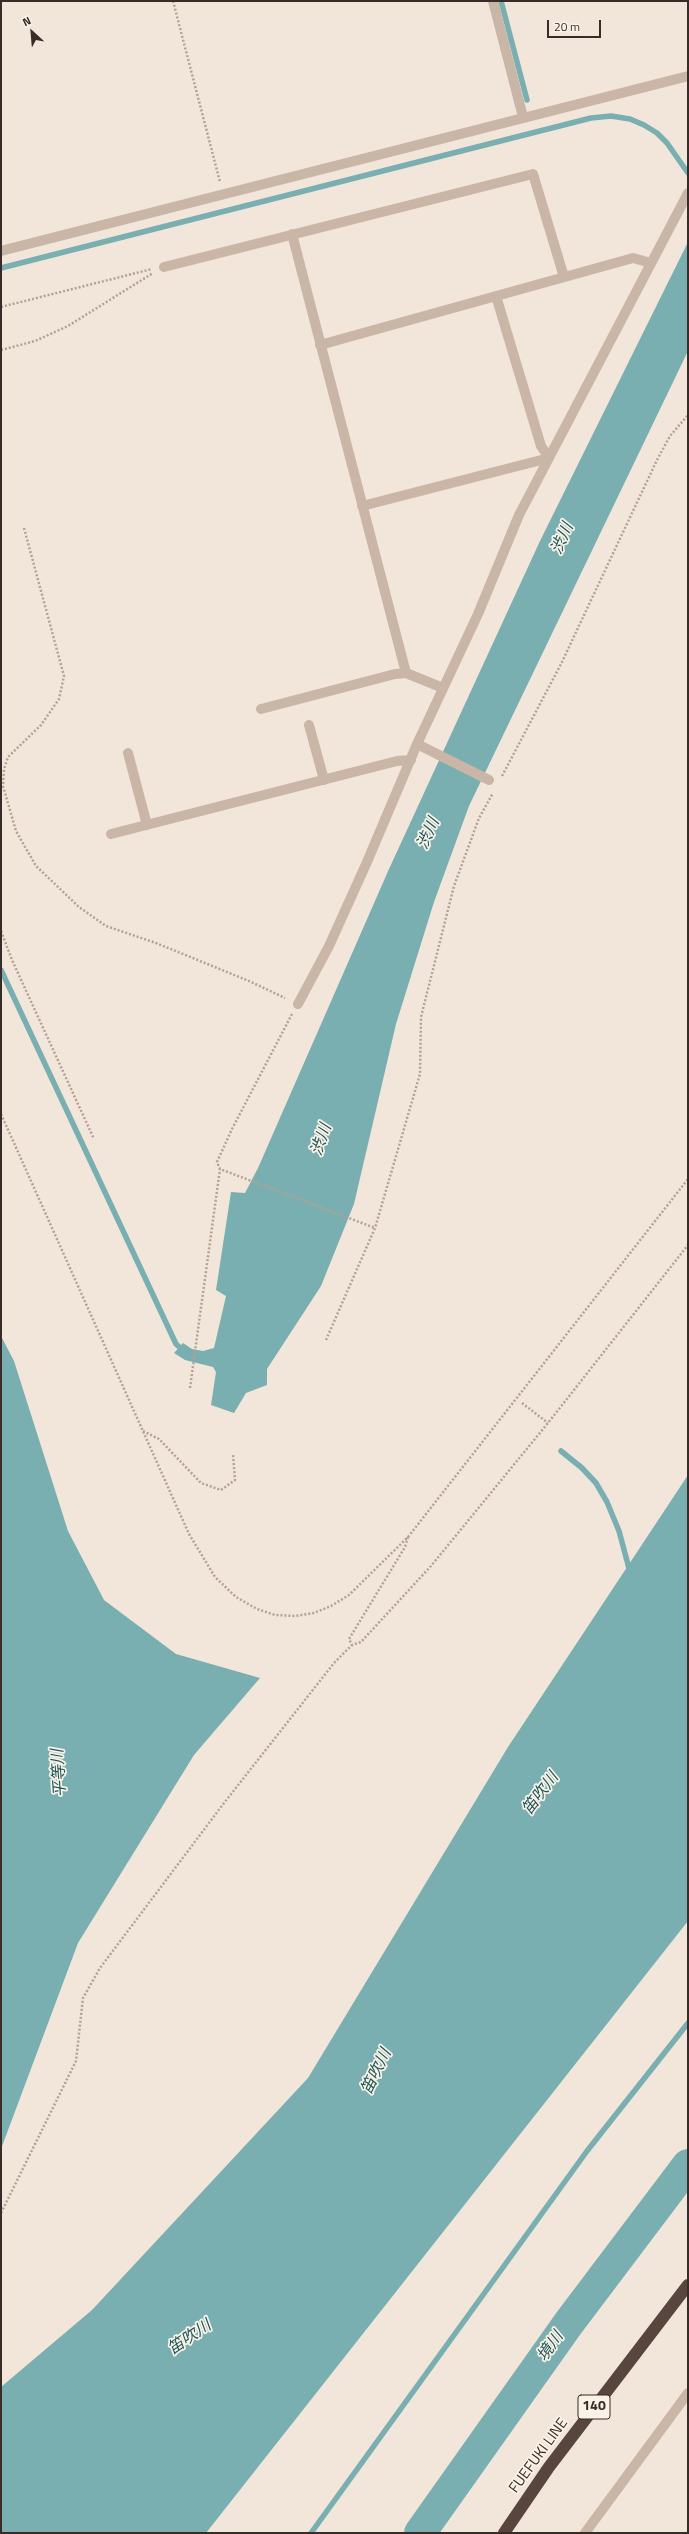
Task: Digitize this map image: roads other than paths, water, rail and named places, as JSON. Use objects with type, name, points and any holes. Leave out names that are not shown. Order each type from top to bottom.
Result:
[{"type":"highway","name":"FUEFUKI LINE","points":[[504,2533],[549,2467],[688,2285]]},
{"type":"street","points":[[493,1],[523,117]]},
{"type":"street","points":[[1,251],[688,76]]},
{"type":"street","points":[[164,266],[533,174],[564,278]]},
{"type":"street","points":[[298,1004],[332,939],[411,760],[422,746],[443,688],[478,614],[519,515],[688,194]]},
{"type":"street","points":[[292,234],[406,673]]},
{"type":"street","points":[[320,345],[633,258],[651,263]]},
{"type":"street","points":[[496,296],[539,439],[549,458]]},
{"type":"street","points":[[362,506],[549,458]]},
{"type":"street","points":[[261,709],[406,673],[443,688]]},
{"type":"street","points":[[309,725],[324,780]]},
{"type":"street","points":[[422,746],[489,780]]},
{"type":"street","points":[[128,753],[147,825]]},
{"type":"street","points":[[111,834],[324,780],[411,760]]},
{"type":"street","points":[[585,2533],[688,2393]]},
{"type":"water","name":"渋川","points":[[688,242],[688,351],[469,806],[434,902],[396,1024],[354,1204],[321,1286],[267,1369],[267,1385],[246,1393],[234,1413],[211,1405],[216,1372],[213,1367],[185,1360],[174,1353],[183,1343],[192,1349],[203,1351],[214,1348],[226,1296],[216,1290],[231,1192],[245,1193],[258,1168],[389,869],[540,541]]},
{"type":"water","name":"平等川","points":[[1,1336],[14,1361],[68,1531],[104,1600],[176,1654],[260,1678],[194,1755],[78,1943],[1,2149]]},
{"type":"water","name":"笛吹川","points":[[688,1475],[688,1921],[206,2533],[1,2533],[1,2387],[92,2310],[308,2078],[508,1747]]},
{"type":"waterway","points":[[501,1],[527,100]]},
{"type":"waterway","points":[[1,268],[591,118],[611,116],[630,119],[644,125],[657,133],[667,143],[688,173]]},
{"type":"waterway","points":[[1,970],[176,1344],[185,1352]]},
{"type":"waterway","points":[[561,1451],[582,1468],[596,1483],[607,1502],[619,1531],[630,1572]]},
{"type":"waterway","points":[[311,2533],[587,2151],[688,2023]]},
{"type":"waterway","name":"境川","points":[[420,2533],[568,2324],[688,2165]]}]
